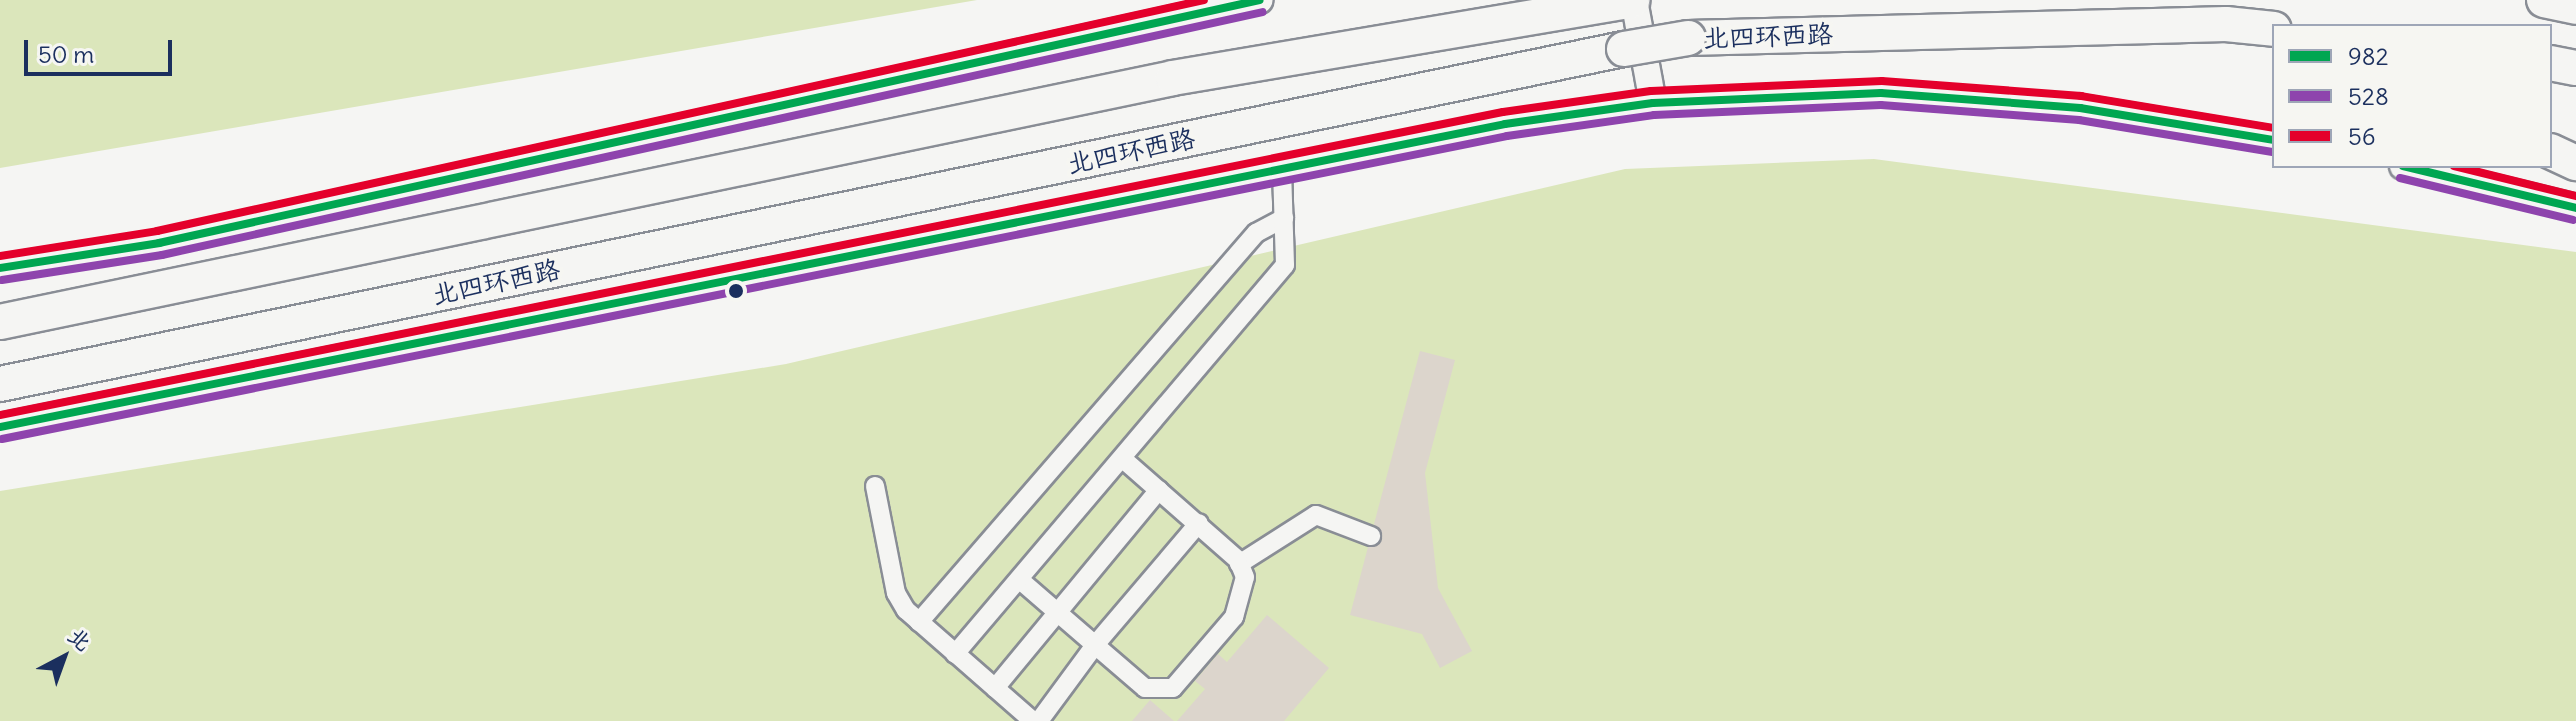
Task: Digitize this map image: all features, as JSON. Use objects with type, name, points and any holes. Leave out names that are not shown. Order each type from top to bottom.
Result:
[{"type":"highway","points":[[0,322],[1173,78],[1629,0]]},
{"type":"highway","points":[[2544,0],[2576,7]]},
{"type":"highway","points":[[2226,24],[2272,38]]},
{"type":"highway","name":"北四环西路","points":[[0,384],[1688,38],[2226,24],[2272,29]]},
{"type":"highway","points":[[2552,63],[2576,68]]},
{"type":"highway","points":[[2552,134],[2576,141]]},
{"type":"highway","points":[[2552,152],[2576,163]]},
{"type":"street","points":[[0,268],[159,243],[1260,0]]},
{"type":"street","points":[[1629,0],[1653,103]]},
{"type":"street","name":"北四环西路","points":[[0,427],[1282,169],[1653,103],[1881,93],[2080,108],[2272,140]]},
{"type":"street","points":[[2411,168],[2576,208]]},
{"type":"street","points":[[955,654],[1124,460],[1285,265],[1282,169]]},
{"type":"street","points":[[919,622],[1256,233],[1284,218]]},
{"type":"street","points":[[0,251],[159,243]]},
{"type":"street","points":[[1020,580],[1055,615],[1145,688],[1173,688],[1234,617],[1245,577],[1239,564],[1199,523],[1124,460]]},
{"type":"street","points":[[875,486],[896,593],[919,622],[1033,721]]},
{"type":"street","points":[[995,688],[1159,490]]},
{"type":"street","points":[[1239,564],[1293,523],[1316,515],[1371,536]]},
{"type":"street","points":[[1039,721],[1095,645],[1199,523]]},
{"type":"green space","points":[[0,0],[977,0],[0,168]]},
{"type":"green space","points":[[1874,159],[2576,252],[2576,721],[0,721],[0,491],[786,364],[1625,169]]},
{"type":"building","points":[[1420,351],[1455,360],[1425,473],[1438,588],[1472,651],[1440,668],[1422,634],[1350,615],[1368,547],[1382,540],[1374,524]]},
{"type":"building","points":[[1267,615],[1329,668],[1284,721],[1177,721],[1205,689],[1195,681],[1218,654],[1227,662]]},
{"type":"building","points":[[1150,700],[1174,721],[1132,721]]},
{"type":"transit line","name":"56","points":[[0,256],[157,231],[1204,0]]},
{"type":"transit line","name":"982","points":[[0,268],[159,243],[1260,0]]},
{"type":"transit line","name":"528","points":[[2,280],[162,255],[1263,12]]},
{"type":"transit line","name":"56","points":[[0,415],[1503,112],[1651,91],[1882,81],[2081,96],[2272,128]]},
{"type":"transit line","name":"982","points":[[0,427],[1505,124],[1653,103],[1881,93],[2080,108],[2272,140]]},
{"type":"transit line","name":"528","points":[[2,439],[1507,136],[1654,115],[1881,105],[2079,120],[2272,152]]},
{"type":"transit line","name":"982","points":[[2411,168],[2576,208]]},
{"type":"transit line","name":"56","points":[[2462,168],[2576,196]]},
{"type":"transit line","name":"528","points":[[2400,178],[2573,220]]}]
